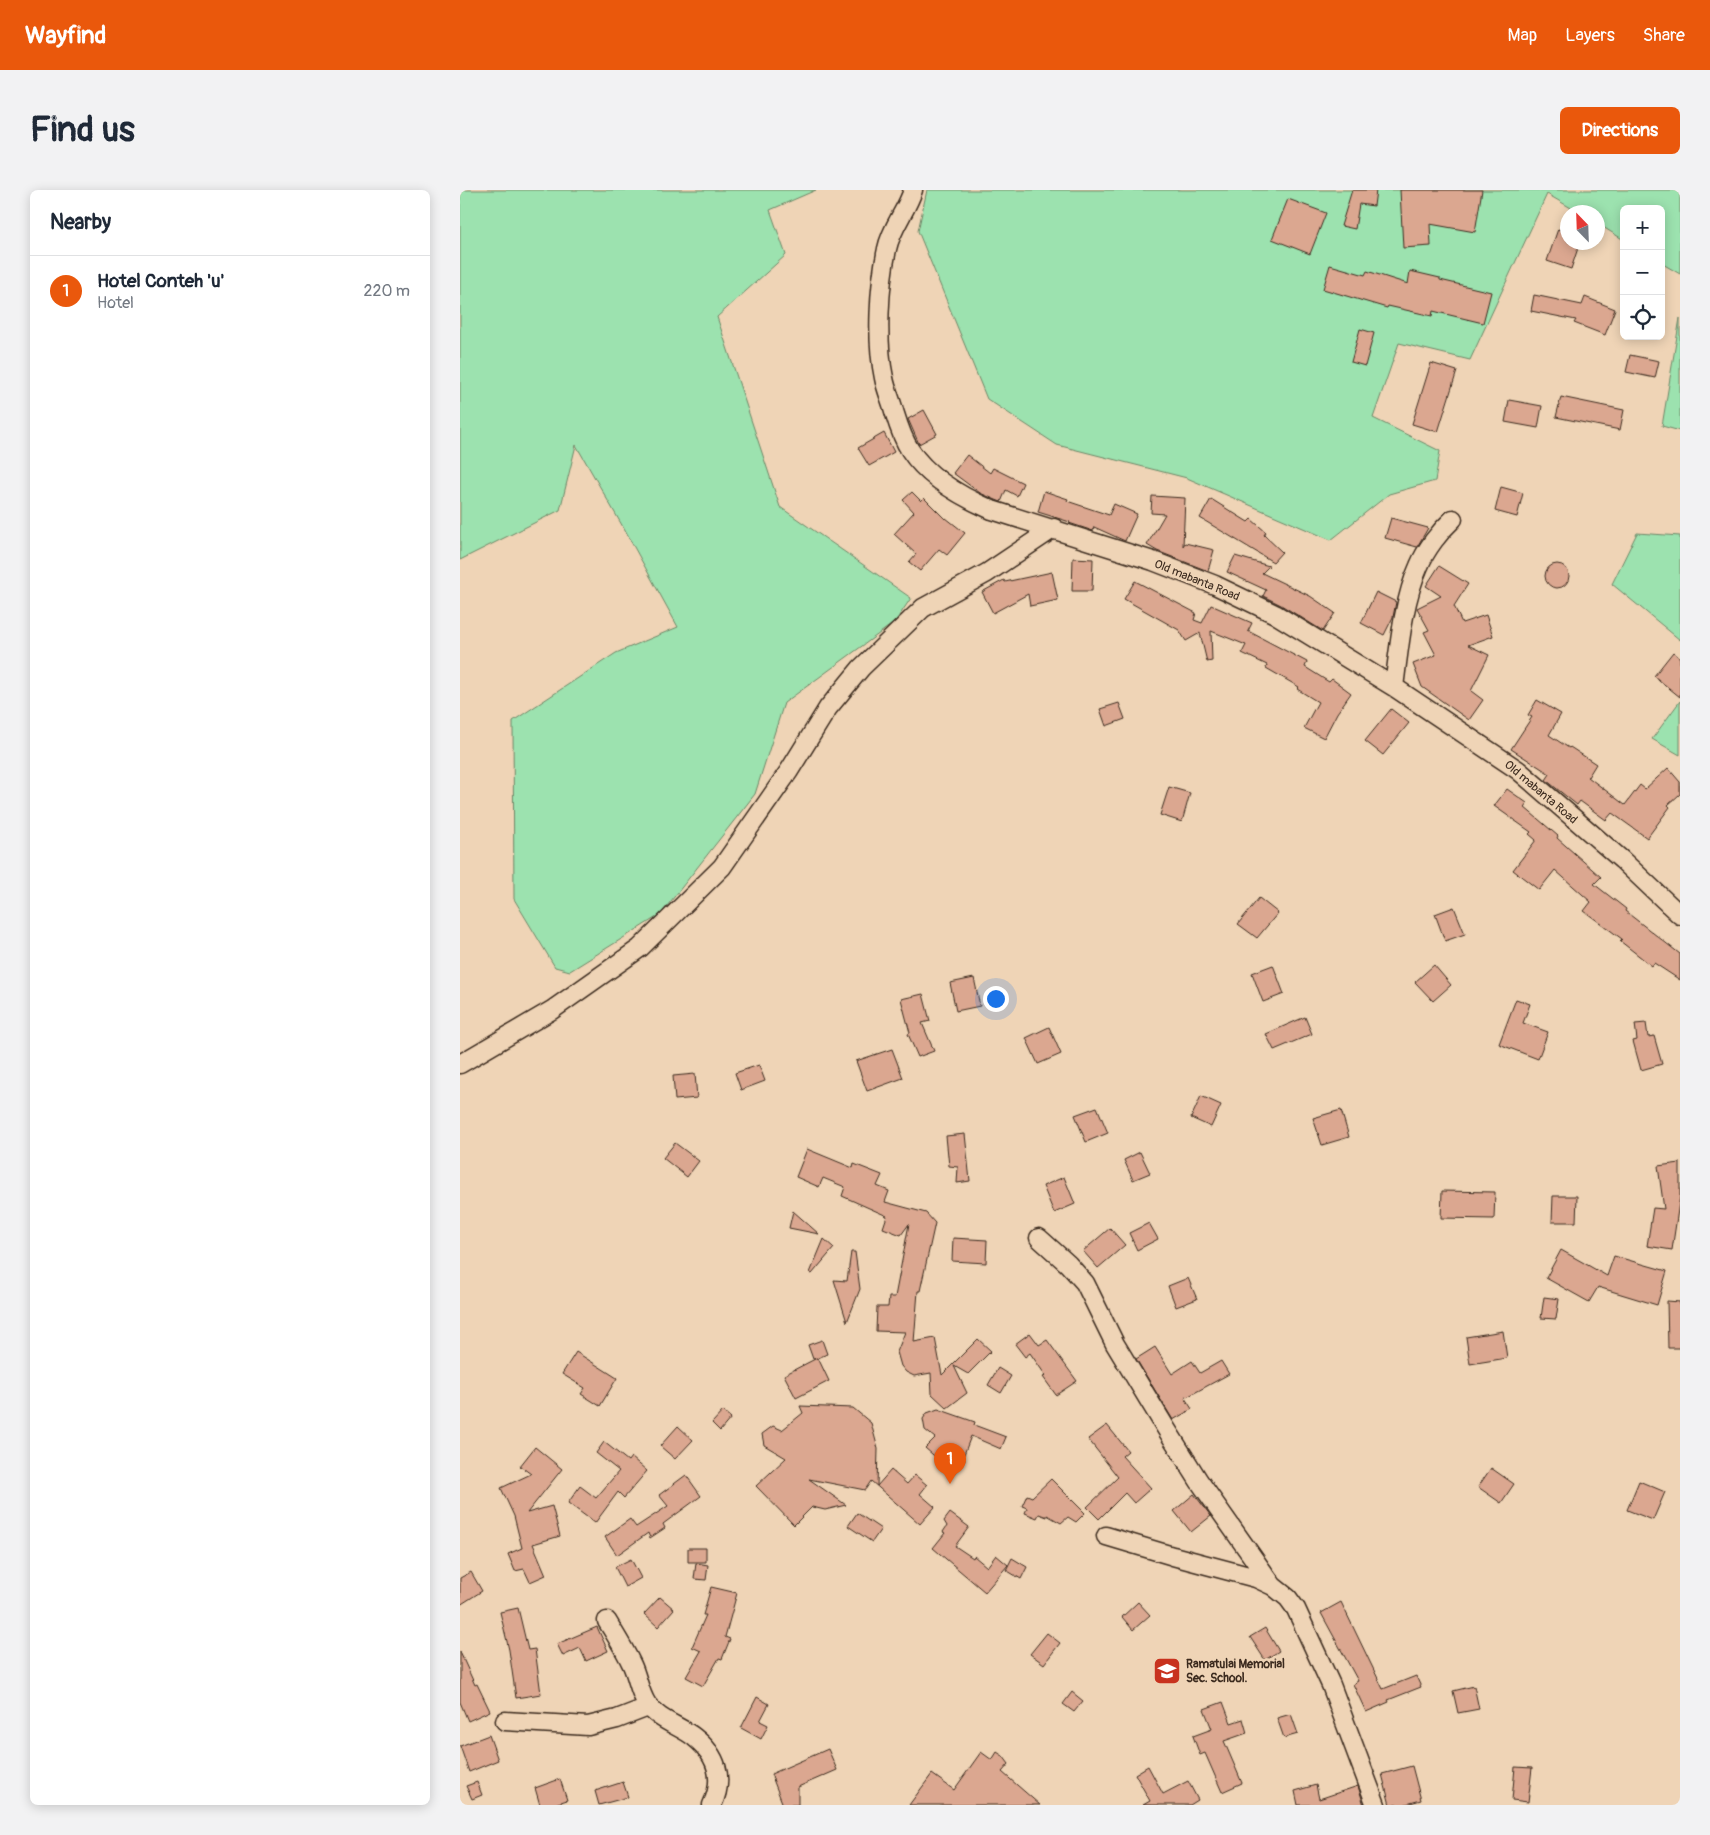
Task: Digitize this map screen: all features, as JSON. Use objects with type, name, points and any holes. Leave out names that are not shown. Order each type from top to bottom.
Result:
[{"type":"street","name":"Old mabanta Road","points":[[913,190],[887,247],[881,288],[880,338],[884,378],[900,430],[909,450],[922,466],[970,500],[992,510],[1054,528],[1152,561],[1215,585],[1275,614],[1394,687],[1518,770],[1622,860],[1680,915]]},
{"type":"street","points":[[1394,687],[1401,634],[1411,589],[1419,565],[1438,536],[1453,519]]},
{"type":"street","points":[[460,1064],[552,1010],[640,948],[722,867],[789,771],[828,708],[861,668],[923,608],[987,574],[1054,528]]},
{"type":"street","points":[[1039,1238],[1085,1282],[1115,1344],[1166,1430],[1199,1481],[1273,1586]]},
{"type":"street","points":[[1106,1536],[1189,1561],[1256,1578],[1273,1586],[1288,1598],[1296,1609],[1331,1685],[1376,1805]]},
{"type":"street","points":[[607,1621],[633,1667],[640,1692],[648,1707],[659,1716],[694,1737],[706,1749],[716,1765],[720,1781],[712,1805]]},
{"type":"street","points":[[505,1721],[588,1726],[616,1719],[648,1707]]},
{"type":"green space","points":[[460,190],[816,190],[770,210],[786,255],[717,317],[780,507],[911,598],[895,622],[784,703],[755,794],[660,915],[570,971],[555,967],[514,899],[513,721],[616,653],[678,627],[576,445],[560,510],[460,560]]},
{"type":"green space","points":[[927,190],[1677,190],[1680,194],[1680,274],[1665,265],[1665,205],[1620,205],[1620,238],[1605,228],[1605,205],[1566,205],[1547,194],[1470,360],[1399,343],[1373,418],[1440,451],[1435,481],[1389,494],[1331,540],[1187,478],[1057,445],[987,399],[918,231]]},
{"type":"green space","points":[[1680,318],[1680,431],[1662,426]]},
{"type":"green space","points":[[1637,533],[1680,536],[1680,640],[1612,584]]},
{"type":"green space","points":[[1680,701],[1680,755],[1652,739]]},
{"type":"building","points":[[1352,190],[1376,190],[1374,206],[1359,204],[1355,229],[1341,226]]},
{"type":"building","points":[[1400,190],[1482,190],[1475,232],[1430,224],[1431,246],[1403,248]]},
{"type":"building","points":[[1288,199],[1326,213],[1310,254],[1272,239]]},
{"type":"building","points":[[1558,229],[1560,230],[1560,250],[1577,250],[1571,269],[1547,261]]},
{"type":"building","points":[[1330,265],[1365,275],[1367,271],[1408,284],[1410,271],[1491,292],[1483,323],[1433,311],[1432,316],[1388,306],[1387,308],[1323,289]]},
{"type":"building","points":[[1534,295],[1582,305],[1585,297],[1615,309],[1605,335],[1574,323],[1576,320],[1531,311]]},
{"type":"building","points":[[1360,329],[1374,333],[1365,366],[1351,362]]},
{"type":"building","points":[[1630,355],[1659,361],[1655,378],[1626,372]]},
{"type":"building","points":[[1431,363],[1457,371],[1438,432],[1412,424]]},
{"type":"building","points":[[1561,397],[1624,410],[1620,430],[1556,417]]},
{"type":"building","points":[[1509,400],[1542,406],[1538,428],[1505,422]]},
{"type":"building","points":[[924,410],[937,434],[919,444],[908,419]]},
{"type":"building","points":[[884,433],[894,452],[869,466],[858,448]]},
{"type":"building","points":[[967,455],[990,473],[993,468],[1023,483],[1017,496],[1006,490],[1001,502],[980,493],[953,473]]},
{"type":"building","points":[[1501,487],[1523,493],[1517,517],[1495,511]]},
{"type":"building","points":[[1044,491],[1109,515],[1114,504],[1137,514],[1125,541],[1094,527],[1093,531],[1038,512]]},
{"type":"building","points":[[912,492],[921,501],[924,498],[945,519],[965,533],[947,555],[939,549],[920,571],[909,562],[916,554],[894,534],[914,512],[903,500]]},
{"type":"building","points":[[1152,496],[1185,498],[1183,546],[1185,543],[1214,550],[1208,571],[1157,551],[1147,545],[1165,514],[1151,513]]},
{"type":"building","points":[[1211,499],[1248,522],[1251,519],[1266,532],[1264,535],[1282,552],[1273,562],[1200,518]]},
{"type":"building","points":[[1391,518],[1428,528],[1417,547],[1385,538]]},
{"type":"building","points":[[1235,556],[1269,566],[1262,573],[1310,596],[1335,613],[1323,631],[1263,596],[1266,590],[1227,572]]},
{"type":"building","points":[[1073,558],[1093,559],[1092,591],[1072,591]]},
{"type":"building","points":[[1557,564],[1565,568],[1569,576],[1565,584],[1557,588],[1549,584],[1545,576],[1549,568]]},
{"type":"building","points":[[1439,566],[1468,584],[1454,606],[1462,623],[1486,615],[1493,636],[1468,645],[1489,655],[1471,691],[1483,700],[1469,720],[1422,687],[1413,664],[1436,655],[1424,632],[1429,630],[1417,608],[1441,596],[1426,586]]},
{"type":"building","points":[[1052,572],[1058,600],[1030,606],[1028,594],[993,613],[982,592],[1004,580],[1005,582]]},
{"type":"building","points":[[1135,581],[1196,613],[1194,620],[1202,623],[1211,605],[1252,623],[1248,631],[1307,662],[1305,667],[1329,682],[1332,679],[1351,693],[1337,713],[1324,738],[1304,728],[1318,702],[1297,689],[1299,687],[1266,668],[1267,665],[1242,653],[1246,645],[1211,631],[1212,661],[1207,662],[1200,633],[1186,641],[1179,630],[1124,599]]},
{"type":"building","points":[[1376,592],[1396,602],[1393,617],[1384,635],[1361,623]]},
{"type":"building","points":[[1673,652],[1680,658],[1680,697],[1654,676]]},
{"type":"building","points":[[1537,700],[1561,714],[1549,735],[1596,764],[1588,777],[1625,805],[1640,785],[1645,789],[1668,768],[1680,782],[1680,794],[1668,805],[1670,807],[1647,838],[1612,813],[1606,820],[1580,801],[1577,805],[1546,780],[1550,774],[1511,749],[1532,717],[1528,715]]},
{"type":"building","points":[[1119,703],[1125,719],[1106,726],[1100,709]]},
{"type":"building","points":[[1391,709],[1409,723],[1383,755],[1365,741]]},
{"type":"building","points":[[1169,787],[1190,793],[1182,822],[1160,815]]},
{"type":"building","points":[[1507,789],[1527,803],[1524,807],[1601,877],[1594,884],[1680,954],[1680,980],[1654,963],[1652,966],[1620,941],[1622,939],[1584,911],[1591,902],[1555,870],[1539,890],[1513,870],[1536,840],[1529,834],[1531,832],[1494,806]]},
{"type":"building","points":[[1259,898],[1278,913],[1257,938],[1238,924]]},
{"type":"building","points":[[1454,907],[1465,934],[1445,941],[1435,914]]},
{"type":"building","points":[[1273,965],[1284,994],[1263,1002],[1252,973]]},
{"type":"building","points":[[1434,965],[1451,985],[1433,1001],[1415,982]]},
{"type":"building","points":[[974,978],[980,1006],[956,1011],[950,983]]},
{"type":"building","points":[[923,994],[930,1021],[922,1023],[934,1051],[918,1057],[908,1034],[910,1033],[901,999]]},
{"type":"building","points":[[1516,999],[1530,1004],[1523,1023],[1548,1032],[1538,1059],[1499,1044]]},
{"type":"building","points":[[1305,1017],[1312,1034],[1274,1050],[1266,1034]]},
{"type":"building","points":[[1646,1023],[1648,1037],[1654,1036],[1662,1064],[1641,1070],[1633,1041],[1637,1040],[1635,1024]]},
{"type":"building","points":[[1049,1027],[1061,1054],[1038,1064],[1026,1038]]},
{"type":"building","points":[[892,1049],[903,1078],[867,1091],[856,1061]]},
{"type":"building","points":[[759,1065],[765,1081],[741,1090],[735,1073]]},
{"type":"building","points":[[695,1074],[697,1098],[675,1100],[673,1076]]},
{"type":"building","points":[[1201,1096],[1221,1105],[1211,1127],[1191,1118]]},
{"type":"building","points":[[1097,1107],[1108,1133],[1086,1142],[1075,1115]]},
{"type":"building","points":[[1341,1110],[1349,1137],[1322,1145],[1313,1118]]},
{"type":"building","points":[[965,1134],[970,1181],[957,1183],[958,1167],[949,1166],[946,1136]]},
{"type":"building","points":[[675,1143],[699,1161],[687,1177],[663,1158]]},
{"type":"building","points":[[807,1149],[853,1168],[854,1164],[882,1175],[877,1186],[889,1191],[885,1202],[926,1213],[935,1223],[920,1291],[918,1291],[914,1342],[935,1338],[942,1375],[978,1339],[991,1351],[968,1374],[954,1366],[967,1393],[947,1408],[932,1394],[931,1373],[914,1376],[906,1372],[901,1366],[897,1352],[905,1332],[876,1331],[877,1307],[888,1307],[889,1297],[895,1297],[909,1224],[901,1235],[883,1228],[887,1216],[842,1196],[845,1187],[823,1178],[819,1187],[796,1177]]},
{"type":"building","points":[[1140,1152],[1150,1173],[1133,1180],[1124,1160]]},
{"type":"building","points":[[1680,1163],[1680,1196],[1672,1250],[1647,1246],[1653,1208],[1664,1209],[1658,1166]]},
{"type":"building","points":[[1064,1177],[1075,1204],[1054,1213],[1043,1186]]},
{"type":"building","points":[[1442,1191],[1495,1192],[1494,1219],[1441,1218]]},
{"type":"building","points":[[1553,1196],[1577,1196],[1576,1222],[1552,1222]]},
{"type":"building","points":[[793,1211],[819,1234],[789,1228]]},
{"type":"building","points":[[1149,1223],[1158,1239],[1137,1250],[1129,1233]]},
{"type":"building","points":[[1110,1228],[1125,1245],[1098,1268],[1083,1251]]},
{"type":"building","points":[[953,1238],[987,1240],[986,1263],[952,1261]]},
{"type":"building","points":[[824,1239],[834,1248],[812,1274],[810,1273]]},
{"type":"building","points":[[1561,1250],[1607,1276],[1614,1256],[1667,1271],[1657,1305],[1598,1287],[1589,1302],[1546,1278]]},
{"type":"building","points":[[851,1252],[855,1252],[860,1289],[847,1322],[834,1280],[847,1281]]},
{"type":"building","points":[[1188,1278],[1197,1299],[1176,1307],[1168,1286]]},
{"type":"building","points":[[1544,1297],[1559,1299],[1556,1319],[1541,1318]]},
{"type":"building","points":[[1667,1301],[1680,1302],[1680,1348],[1668,1348]]},
{"type":"building","points":[[1503,1331],[1507,1358],[1470,1364],[1466,1337]]},
{"type":"building","points":[[1030,1333],[1039,1345],[1047,1340],[1077,1381],[1056,1395],[1043,1377],[1046,1376],[1030,1353],[1025,1357],[1015,1344]]},
{"type":"building","points":[[822,1340],[827,1354],[818,1358],[829,1381],[796,1398],[784,1375],[817,1358],[813,1359],[808,1345]]},
{"type":"building","points":[[1155,1347],[1172,1374],[1192,1361],[1200,1373],[1221,1361],[1229,1374],[1185,1398],[1192,1409],[1173,1420],[1136,1359]]},
{"type":"building","points":[[576,1352],[617,1378],[600,1406],[581,1394],[585,1388],[562,1374]]},
{"type":"building","points":[[998,1368],[1011,1376],[1001,1393],[988,1385]]},
{"type":"building","points":[[800,1406],[853,1408],[871,1423],[878,1449],[877,1486],[891,1470],[907,1484],[915,1475],[927,1485],[920,1494],[935,1507],[920,1524],[871,1481],[865,1490],[809,1479],[846,1505],[825,1510],[812,1507],[794,1525],[756,1486],[786,1458],[764,1445],[762,1434],[773,1426],[782,1430],[803,1413]]},
{"type":"building","points":[[938,1409],[975,1422],[974,1425],[1006,1437],[1001,1449],[971,1436],[963,1457],[965,1459],[954,1473],[925,1448],[935,1438],[925,1430],[923,1419],[927,1413]]},
{"type":"building","points":[[723,1411],[731,1418],[720,1431],[712,1423]]},
{"type":"building","points":[[1107,1425],[1128,1451],[1122,1456],[1151,1488],[1134,1503],[1125,1493],[1099,1519],[1087,1507],[1118,1477],[1088,1439]]},
{"type":"building","points":[[678,1426],[693,1440],[675,1459],[660,1446]]},
{"type":"building","points":[[604,1442],[628,1461],[631,1457],[647,1471],[624,1498],[618,1492],[595,1523],[568,1503],[580,1486],[596,1498],[619,1471],[596,1453]]},
{"type":"building","points":[[535,1447],[562,1469],[527,1513],[552,1506],[560,1536],[533,1544],[546,1575],[530,1582],[524,1569],[515,1571],[508,1554],[522,1548],[514,1516],[501,1488],[531,1474],[520,1466]]},
{"type":"building","points":[[1491,1468],[1514,1484],[1501,1503],[1478,1487]]},
{"type":"building","points":[[686,1475],[701,1496],[663,1524],[665,1528],[650,1538],[648,1533],[617,1555],[605,1537],[630,1519],[636,1527],[668,1506],[659,1495]]},
{"type":"building","points":[[1051,1479],[1085,1513],[1076,1522],[1068,1517],[1061,1523],[1047,1515],[1047,1517],[1039,1514],[1037,1518],[1025,1513],[1027,1508],[1022,1506],[1027,1495],[1032,1497]]},
{"type":"building","points":[[1639,1481],[1665,1492],[1653,1520],[1627,1510]]},
{"type":"building","points":[[1194,1494],[1211,1516],[1191,1532],[1174,1511]]},
{"type":"building","points":[[857,1513],[881,1529],[872,1542],[848,1526]]},
{"type":"building","points":[[950,1513],[969,1527],[955,1546],[973,1558],[974,1556],[987,1567],[996,1555],[1008,1565],[985,1592],[933,1548],[945,1533],[943,1532],[947,1526],[944,1521]]},
{"type":"building","points":[[688,1548],[706,1548],[706,1562],[688,1562]]},
{"type":"building","points":[[1012,1558],[1027,1567],[1021,1579],[1006,1570]]},
{"type":"building","points":[[631,1559],[641,1578],[625,1587],[615,1567]]},
{"type":"building","points":[[696,1563],[708,1565],[706,1580],[694,1579]]},
{"type":"building","points":[[471,1572],[482,1591],[460,1605],[460,1578]]},
{"type":"building","points":[[711,1587],[737,1593],[725,1637],[730,1639],[722,1659],[719,1658],[703,1686],[686,1677],[701,1651],[692,1647],[706,1615],[703,1615]]},
{"type":"building","points":[[660,1597],[674,1609],[658,1627],[644,1614]]},
{"type":"building","points":[[1138,1602],[1150,1615],[1133,1630],[1122,1617]]},
{"type":"building","points":[[1341,1602],[1383,1689],[1416,1676],[1421,1687],[1388,1700],[1389,1702],[1366,1712],[1353,1684],[1358,1681],[1321,1613]]},
{"type":"building","points":[[518,1608],[528,1650],[535,1649],[541,1694],[516,1698],[509,1650],[500,1612]]},
{"type":"building","points":[[597,1627],[608,1651],[586,1661],[580,1648],[563,1656],[557,1644]]},
{"type":"building","points":[[1265,1628],[1279,1651],[1265,1660],[1250,1637]]},
{"type":"building","points":[[1047,1633],[1060,1643],[1044,1664],[1030,1654]]},
{"type":"building","points":[[460,1652],[475,1685],[477,1684],[490,1711],[468,1721],[460,1702]]},
{"type":"building","points":[[1474,1686],[1479,1709],[1458,1713],[1453,1691]]},
{"type":"building","points":[[1072,1692],[1083,1701],[1074,1712],[1063,1704]]},
{"type":"building","points":[[757,1697],[769,1704],[760,1721],[768,1725],[761,1739],[741,1728]]},
{"type":"building","points":[[1223,1702],[1231,1723],[1243,1719],[1247,1733],[1224,1741],[1242,1783],[1222,1792],[1205,1753],[1200,1755],[1193,1736],[1212,1729],[1204,1709]]},
{"type":"building","points":[[1291,1714],[1298,1734],[1284,1738],[1277,1718]]},
{"type":"building","points":[[489,1735],[498,1760],[469,1772],[460,1746]]},
{"type":"building","points":[[828,1749],[837,1770],[798,1787],[798,1805],[783,1805],[771,1774]]},
{"type":"building","points":[[981,1752],[992,1760],[997,1752],[1003,1756],[1009,1764],[1002,1772],[1040,1805],[909,1805],[932,1774],[954,1790]]},
{"type":"building","points":[[1148,1766],[1163,1794],[1188,1781],[1198,1800],[1190,1805],[1143,1805],[1150,1801],[1135,1774]]},
{"type":"building","points":[[1412,1766],[1421,1800],[1403,1805],[1390,1805],[1382,1774]]},
{"type":"building","points":[[1515,1767],[1532,1768],[1528,1802],[1512,1800]]},
{"type":"building","points":[[560,1779],[567,1800],[552,1805],[540,1805],[535,1788]]},
{"type":"building","points":[[477,1782],[482,1795],[472,1799],[466,1786]]},
{"type":"building","points":[[623,1782],[628,1797],[599,1805],[595,1791]]},
{"type":"building","points":[[1316,1785],[1319,1799],[1358,1786],[1364,1805],[1298,1805],[1295,1791]]},
{"type":"place","name":"Hotel Conteh 'u'","points":[[950,1484]]},
{"type":"place","name":"Ramatulai Memorial Sec. School.","points":[[1167,1671]]}]
